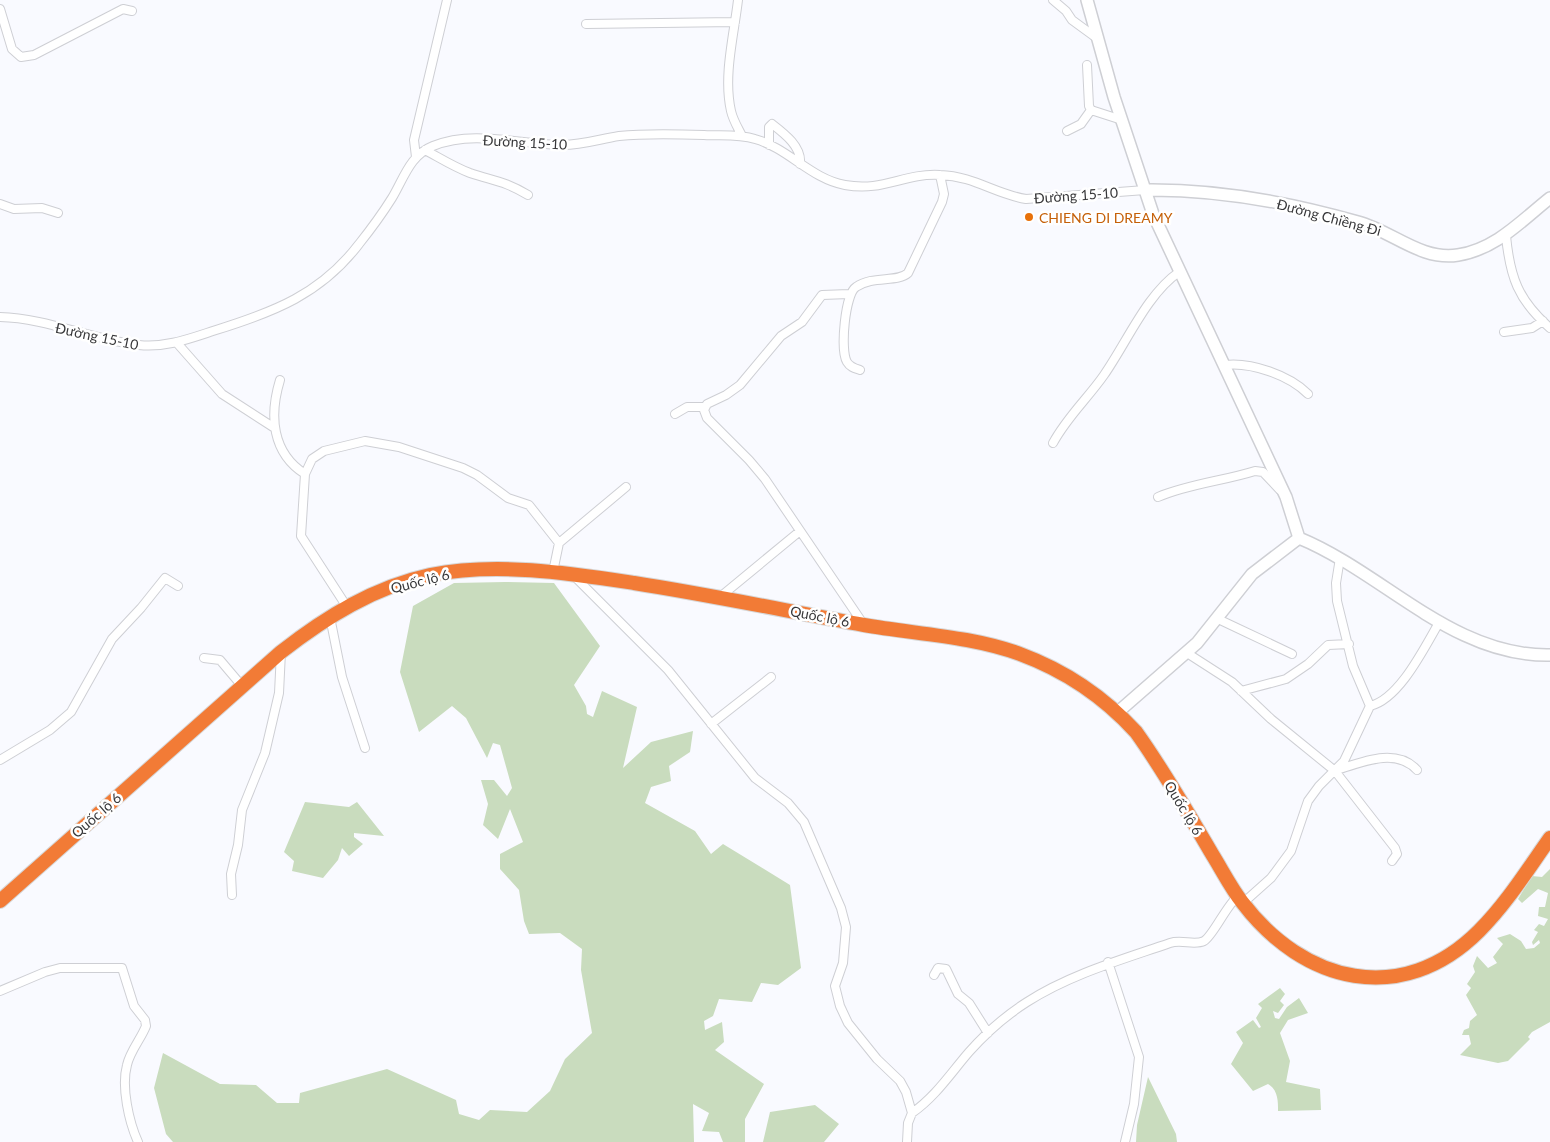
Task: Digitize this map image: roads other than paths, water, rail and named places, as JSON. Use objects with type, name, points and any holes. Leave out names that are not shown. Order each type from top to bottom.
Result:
[{"type":"highway","name":"Quốc lộ 6","points":[[0,901],[281,652],[330,616],[388,588],[431,575],[504,570],[571,573],[720,597],[864,625],[979,643],[1020,654],[1070,677],[1118,712],[1149,751],[1240,899],[1272,936],[1313,963],[1348,976],[1380,977],[1397,975],[1427,966],[1444,957],[1479,932],[1506,900],[1550,838]]},
{"type":"street","points":[[416,157],[414,140],[447,0]]},
{"type":"street","points":[[738,0],[730,59],[730,103],[733,118],[742,136]]},
{"type":"street","points":[[1053,0],[1066,11],[1072,20],[1098,39]]},
{"type":"street","points":[[1087,0],[1144,190],[1179,272],[1225,365],[1286,497],[1299,538],[1340,558],[1440,621],[1490,647],[1521,654],[1550,655]]},
{"type":"street","points":[[0,9],[12,49],[21,57],[34,55],[123,10],[132,10]]},
{"type":"street","points":[[586,24],[736,22]]},
{"type":"street","points":[[1087,65],[1089,106],[1091,110]]},
{"type":"street","points":[[1091,110],[1122,120]]},
{"type":"street","points":[[1067,131],[1081,124],[1091,110]]},
{"type":"street","points":[[769,145],[769,127],[772,124],[798,148],[800,164]]},
{"type":"street","name":"Đường 15-10","points":[[0,317],[25,320],[141,346],[177,343],[270,312],[317,285],[344,261],[361,242],[392,197],[407,168],[416,157],[425,150],[443,143],[476,139],[561,145],[639,134],[742,136],[769,145],[835,183],[862,188],[881,186],[917,175],[940,175],[975,180],[1010,195],[1026,199],[1144,190]]},
{"type":"street","points":[[425,150],[462,170],[508,183],[528,195]]},
{"type":"street","points":[[860,370],[851,366],[845,358],[849,294],[855,287],[868,280],[899,278],[908,273],[942,202],[940,175]]},
{"type":"street","name":"Đường Chiềng Đi","points":[[1144,190],[1188,190],[1228,194],[1310,209],[1381,229],[1413,247],[1438,256],[1468,253],[1506,236],[1550,198]]},
{"type":"street","points":[[0,204],[14,209],[42,208],[58,213]]},
{"type":"street","points":[[1506,236],[1512,277],[1526,303],[1550,328]]},
{"type":"street","points":[[1053,442],[1066,422],[1104,375],[1158,290],[1179,272]]},
{"type":"street","points":[[676,414],[687,407],[705,407],[740,385],[781,336],[802,322],[818,298],[829,293],[849,294]]},
{"type":"street","points":[[1504,332],[1532,328],[1542,321]]},
{"type":"street","points":[[177,343],[222,394],[273,427]]},
{"type":"street","points":[[1225,365],[1236,364],[1277,373],[1299,385],[1308,394]]},
{"type":"street","points":[[280,380],[273,427],[285,456],[306,474]]},
{"type":"street","points":[[705,407],[707,418],[755,466],[864,625]]},
{"type":"street","points":[[347,607],[302,540],[306,474],[312,459],[324,451],[365,441],[399,447],[472,472],[508,498],[529,505],[559,543]]},
{"type":"street","points":[[1158,497],[1183,487],[1213,483],[1259,471],[1266,475],[1286,497]]},
{"type":"street","points":[[553,572],[559,543],[626,487]]},
{"type":"street","points":[[720,597],[800,531]]},
{"type":"street","points":[[1118,712],[1187,653],[1218,619],[1252,574],[1299,538]]},
{"type":"street","points":[[907,1142],[908,1123],[912,1113],[931,1098],[988,1033],[1037,996],[1108,962],[1173,942],[1204,941],[1211,935],[1224,910],[1271,878],[1291,851],[1308,801],[1319,786],[1336,771],[1347,755],[1370,706],[1353,666],[1350,644],[1337,596],[1340,558]]},
{"type":"street","points":[[571,573],[663,665],[755,778],[788,803],[804,822],[841,908],[846,927],[843,963],[835,986],[840,1006],[848,1023],[866,1046],[903,1086],[912,1113]]},
{"type":"street","points":[[0,760],[50,730],[71,712],[85,683],[116,634],[141,608],[165,578],[178,586]]},
{"type":"street","points":[[330,616],[342,677],[365,748]]},
{"type":"street","points":[[1218,619],[1292,654]]},
{"type":"street","points":[[1370,706],[1379,704],[1405,680],[1440,621]]},
{"type":"street","points":[[1241,691],[1286,679],[1308,664],[1328,645],[1350,644]]},
{"type":"street","points":[[232,895],[231,874],[238,845],[242,810],[265,753],[279,693],[281,652]]},
{"type":"street","points":[[1187,653],[1226,678],[1271,719],[1336,771],[1395,848],[1396,854],[1392,861]]},
{"type":"street","points":[[204,658],[220,660],[242,686]]},
{"type":"street","points":[[711,724],[771,678]]},
{"type":"street","points":[[1336,771],[1382,758],[1404,760],[1417,770]]},
{"type":"street","points":[[1108,962],[1139,1058],[1134,1104],[1125,1142]]},
{"type":"street","points":[[0,991],[40,974],[60,968],[122,968],[134,1006],[145,1020],[146,1026],[127,1065],[128,1114],[138,1142]]},
{"type":"street","points":[[934,975],[938,968],[946,969],[958,994],[969,1003],[988,1033]]},
{"type":"place","name":"CHIENG DI DREAMY","points":[[1029,217]]}]
